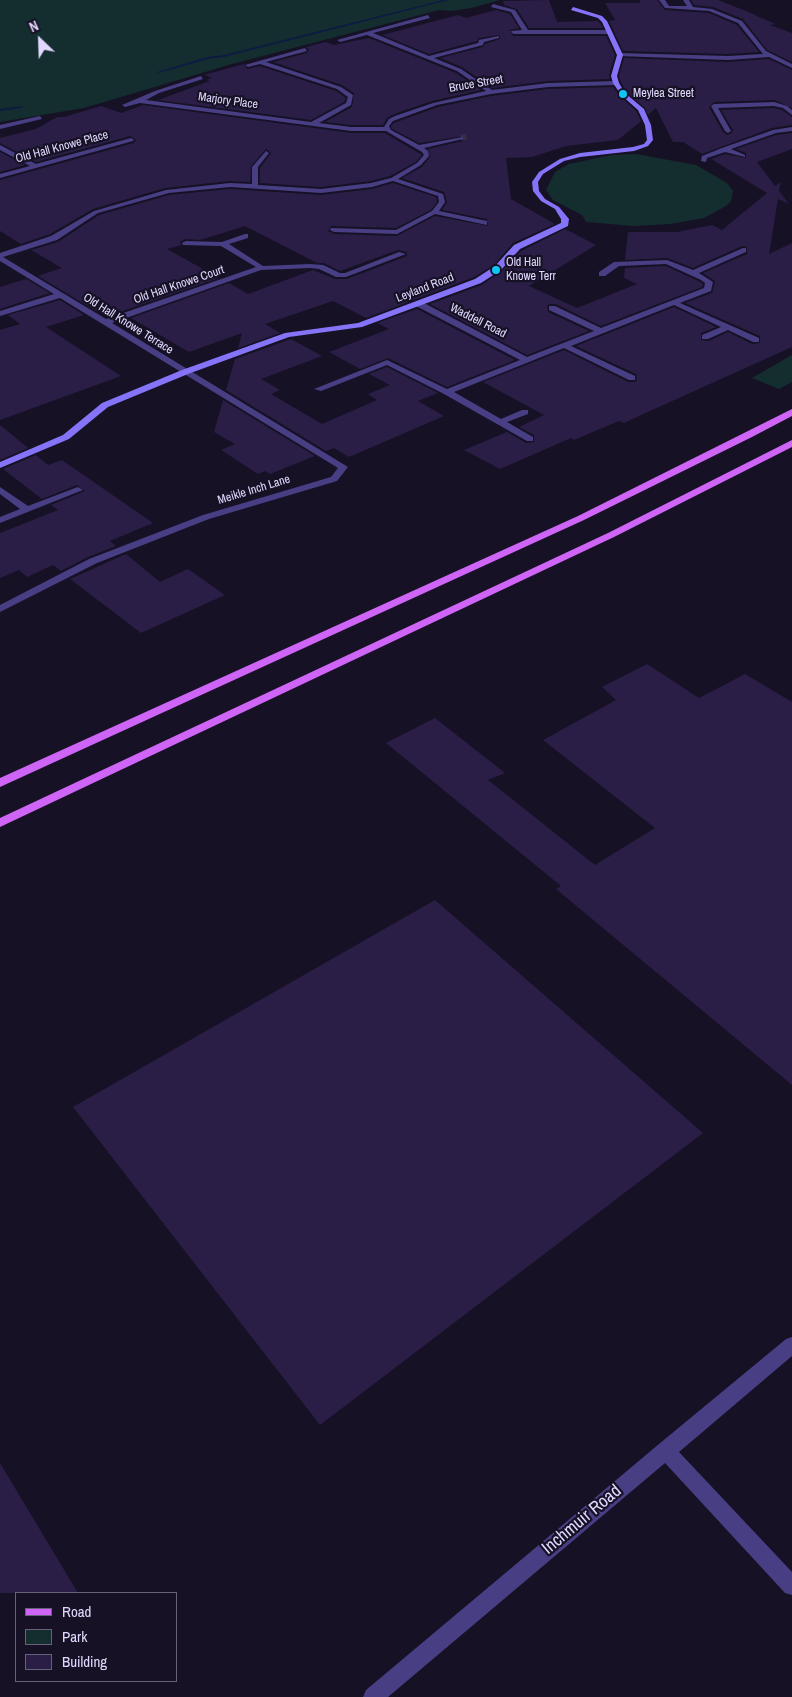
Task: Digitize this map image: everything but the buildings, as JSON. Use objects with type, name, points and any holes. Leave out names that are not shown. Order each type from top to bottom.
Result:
[{"type":"main road","points":[[0,783],[581,518],[792,412]]},
{"type":"main road","points":[[0,823],[611,535],[792,443]]},
{"type":"street","points":[[570,0],[577,15],[607,28],[620,55],[614,76],[616,83]]},
{"type":"street","points":[[662,0],[667,7],[710,10],[740,22],[761,48],[770,55],[792,66]]},
{"type":"street","points":[[686,0],[691,8]]},
{"type":"street","points":[[493,6],[513,11],[526,32]]},
{"type":"street","points":[[340,40],[428,17]]},
{"type":"street","points":[[513,32],[607,28]]},
{"type":"street","points":[[540,32],[543,39]]},
{"type":"street","points":[[368,33],[459,70],[491,92]]},
{"type":"street","points":[[430,57],[480,44],[482,41],[497,37]]},
{"type":"street","points":[[248,65],[305,50]]},
{"type":"street","points":[[620,55],[728,58],[770,55]]},
{"type":"street","points":[[260,62],[339,88],[351,96],[349,104],[312,124]]},
{"type":"street","name":"Marjory Place","points":[[125,105],[200,78]]},
{"type":"street","name":"Bruce Street","points":[[387,129],[388,123],[397,117],[435,104],[491,92],[548,85],[616,83]]},
{"type":"street","name":"Leyland Road","points":[[0,465],[66,437],[105,405],[184,372],[265,342],[296,333],[359,325],[419,304],[489,275],[517,247],[565,224],[565,219],[557,208],[543,200],[536,191],[535,182],[541,173],[551,166],[580,155],[634,149],[646,145],[650,140],[648,125],[640,109],[624,94],[616,83]]},
{"type":"street","name":"Marjory Place","points":[[140,101],[351,129],[387,129]]},
{"type":"street","points":[[728,131],[713,104],[774,104],[785,107],[792,113]]},
{"type":"street","points":[[0,127],[40,118]]},
{"type":"street","points":[[0,256],[54,238],[96,212],[168,191],[197,187],[255,185],[322,191],[372,185],[393,180],[427,155],[425,151],[387,129]]},
{"type":"street","points":[[704,161],[704,157],[724,149],[775,131],[792,129]]},
{"type":"street","points":[[418,147],[462,138]]},
{"type":"street","name":"Old Hall Knowe Place","points":[[0,176],[131,140]]},
{"type":"street","points":[[0,147],[35,166]]},
{"type":"street","points":[[724,149],[743,156]]},
{"type":"street","points":[[255,185],[255,167],[266,153]]},
{"type":"street","points":[[334,230],[397,232],[434,212],[442,202],[441,195],[393,180]]},
{"type":"street","points":[[434,212],[484,223]]},
{"type":"street","name":"Old Hall Knowe Court","points":[[186,243],[223,244],[245,236]]},
{"type":"street","name":"Old Hall Knowe Court","points":[[223,244],[259,265],[260,268]]},
{"type":"street","points":[[693,273],[743,250]]},
{"type":"street","name":"Old Hall Knowe Court","points":[[104,323],[260,268],[310,266],[320,267],[339,275],[346,275],[402,254]]},
{"type":"street","name":"Old Hall Knowe Terrace","points":[[0,256],[184,372]]},
{"type":"street","points":[[447,392],[708,289],[710,282],[668,262],[617,264],[602,274]]},
{"type":"street","name":"Old Hall Knowe Terrace","points":[[0,314],[60,295]]},
{"type":"street","points":[[673,302],[756,340]]},
{"type":"street","name":"Waddell Road","points":[[419,304],[527,360]]},
{"type":"street","points":[[552,308],[600,331]]},
{"type":"street","points":[[705,337],[728,327]]},
{"type":"street","points":[[563,345],[632,378]]},
{"type":"street","points":[[318,389],[386,362],[447,392],[530,439]]},
{"type":"street","name":"Meikle Inch Lane","points":[[0,609],[93,560],[215,514],[334,480],[342,472],[343,467],[336,462],[184,372]]},
{"type":"street","points":[[500,422],[525,412]]},
{"type":"street","points":[[0,490],[26,509]]},
{"type":"street","points":[[0,520],[78,490]]},
{"type":"street","name":"Inchmuir Road","points":[[372,1697],[792,1344]]},
{"type":"street","points":[[665,1450],[792,1586]]},
{"type":"green space","points":[[0,0],[500,0],[471,8],[451,11],[439,10],[232,64],[84,108],[0,122]]},
{"type":"green space","points":[[636,154],[696,165],[727,183],[733,191],[731,201],[726,206],[704,218],[670,224],[634,226],[586,222],[582,215],[553,200],[546,190],[555,172],[569,164],[612,155]]},
{"type":"green space","points":[[792,355],[792,382],[779,389],[752,378]]},
{"type":"waterway","points":[[159,72],[208,58],[224,56],[447,0]]},
{"type":"waterway","points":[[0,110],[21,107]]},
{"type":"tunnel","points":[[461,138],[468,136]]},
{"type":"place","name":"Meylea Street","points":[[623,94]]},
{"type":"place","name":"Old Hall Knowe Terr","points":[[496,270]]}]
